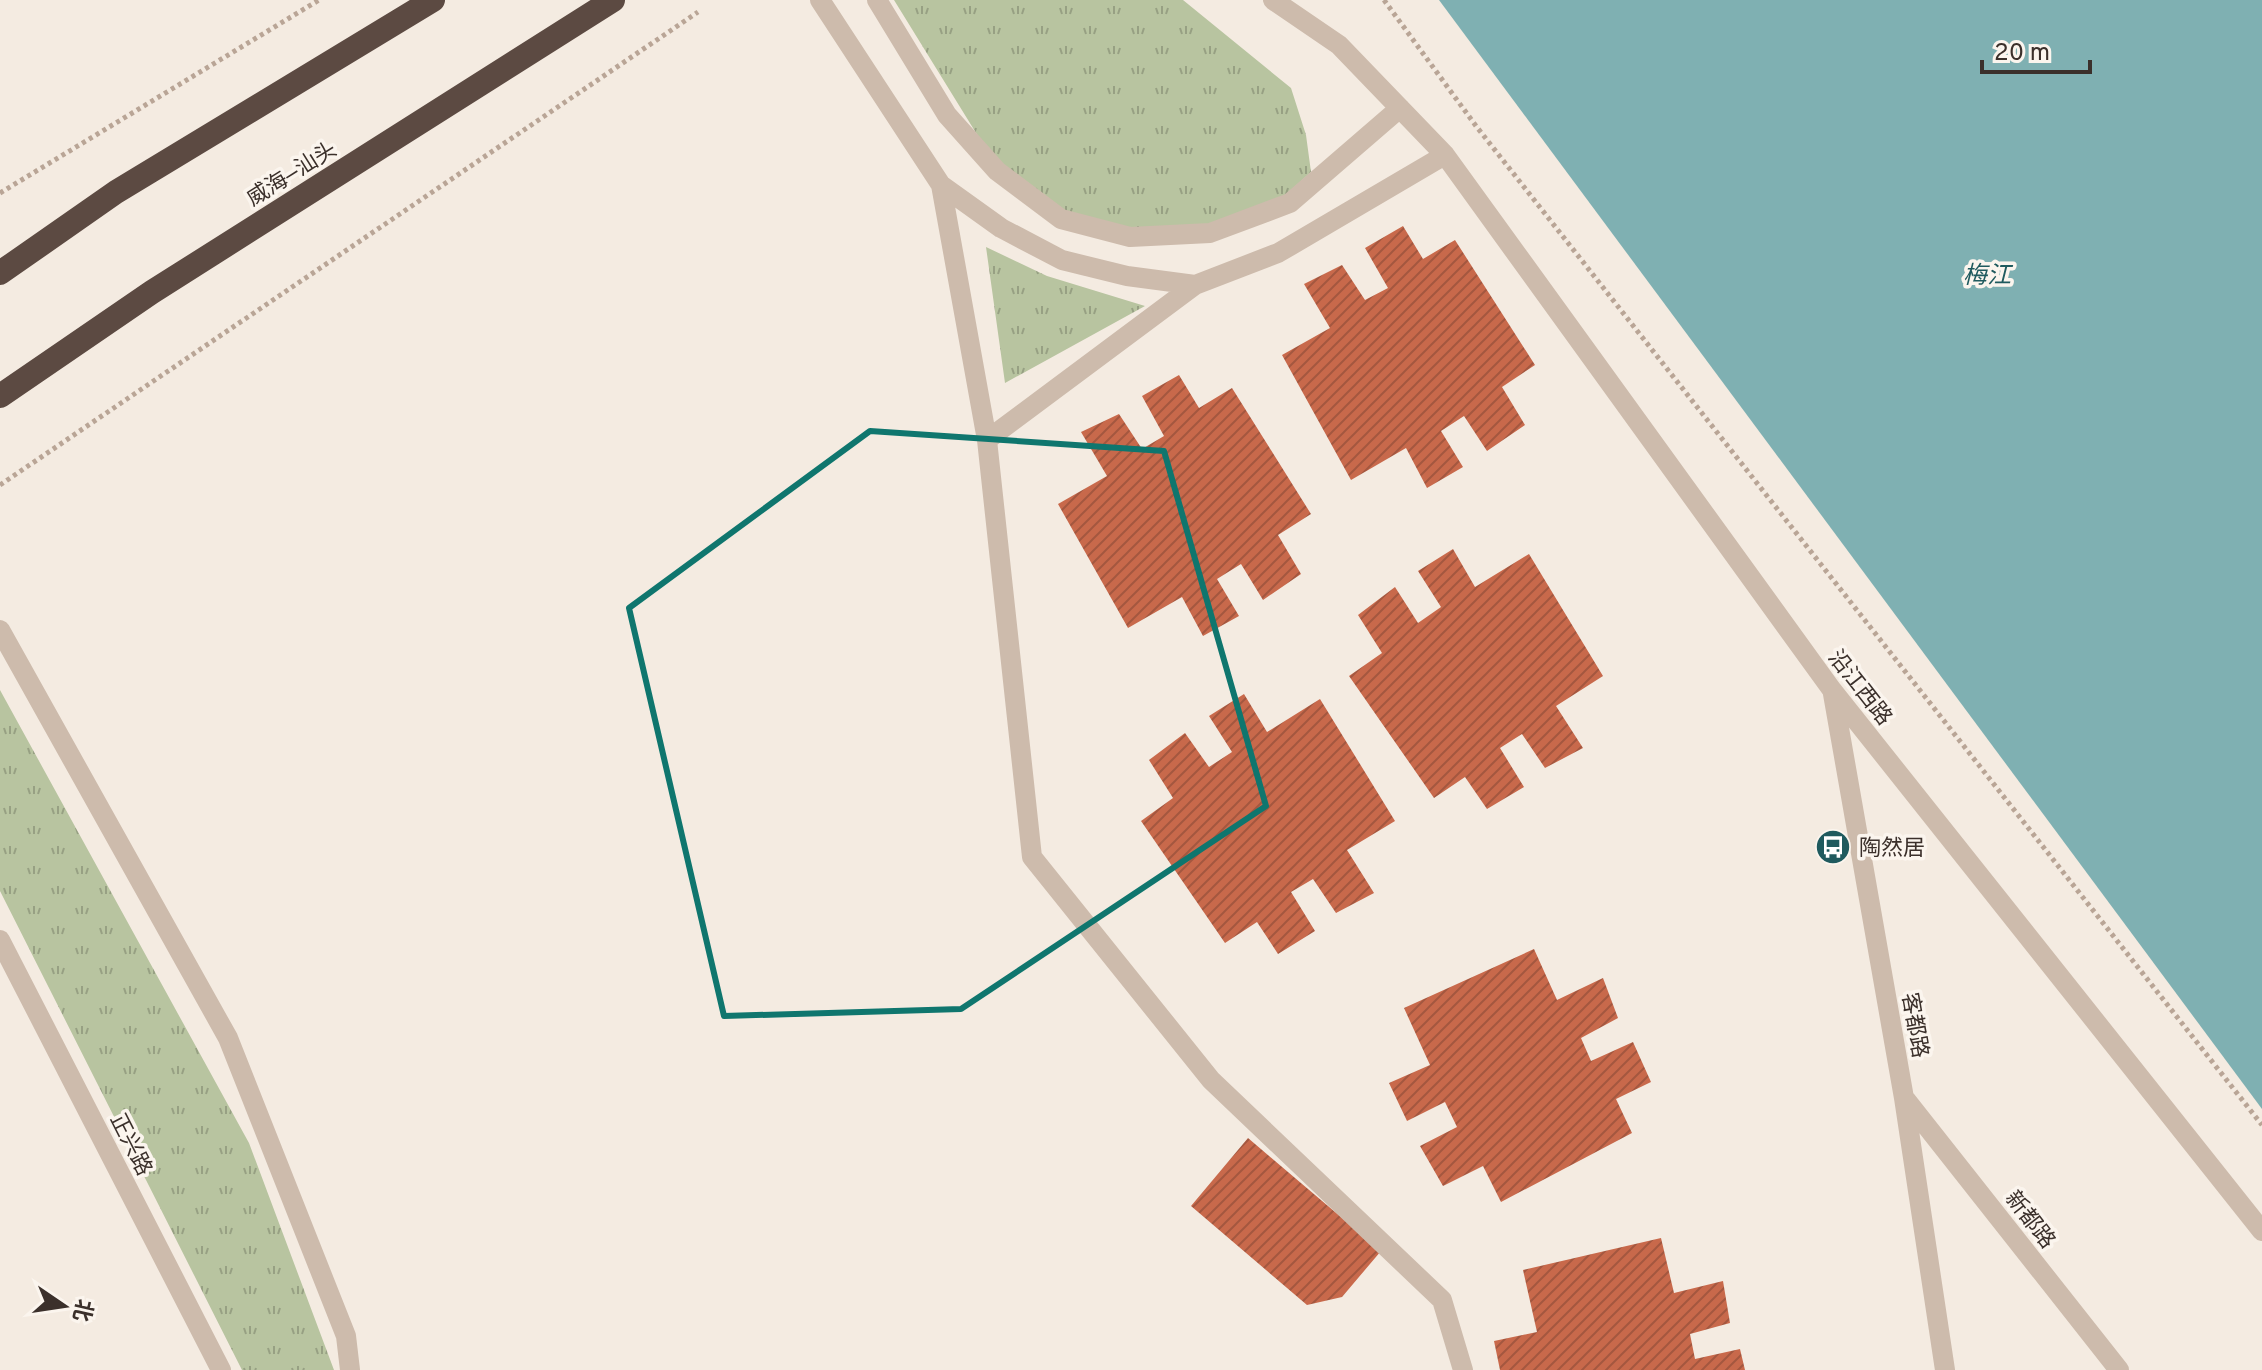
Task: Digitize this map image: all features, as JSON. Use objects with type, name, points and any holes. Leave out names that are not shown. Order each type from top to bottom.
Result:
[{"type":"highway","points":[[0,273],[116,192],[433,0]]},
{"type":"highway","name":"威海—汕头","points":[[0,396],[152,292],[613,0]]},
{"type":"street","points":[[820,0],[941,185],[1001,228],[1062,260],[1127,276],[1195,285]]},
{"type":"street","points":[[877,0],[947,115],[997,171],[1061,219],[1130,237],[1210,233],[1290,203],[1400,108]]},
{"type":"street","name":"沿江西路","points":[[1273,0],[1339,45],[1445,155],[1832,690],[2262,1231]]},
{"type":"street","points":[[987,440],[1195,285],[1278,253],[1445,155]]},
{"type":"street","points":[[941,185],[987,440],[1032,857],[1211,1080],[1442,1300],[1463,1370]]},
{"type":"street","points":[[0,630],[228,1038],[346,1336],[350,1370]]},
{"type":"street","name":"客都路","points":[[1832,690],[1904,1098],[1945,1370]]},
{"type":"street","name":"正兴路","points":[[0,940],[221,1370]]},
{"type":"street","name":"新都路","points":[[1904,1098],[2119,1370]]},
{"type":"path","points":[[0,193],[319,0]]},
{"type":"path","points":[[1384,0],[1476,126],[2262,1125]]},
{"type":"path","points":[[0,485],[698,12]]},
{"type":"highlighted area","points":[[870,431],[1164,451],[1266,806],[961,1009],[724,1016],[629,608]]},
{"type":"green space","points":[[894,0],[1183,0],[1291,88],[1306,135],[1311,172],[1280,200],[1172,240],[1061,216],[989,154]]},
{"type":"green space","points":[[986,247],[1047,276],[1145,306],[1005,383]]},
{"type":"green space","points":[[0,690],[249,1143],[334,1370],[242,1370],[0,891]]},
{"type":"water","name":"梅江","points":[[1439,0],[2262,0],[2262,1109]]},
{"type":"building","points":[[1403,226],[1423,259],[1455,240],[1535,365],[1502,387],[1525,425],[1487,451],[1464,416],[1441,431],[1463,467],[1427,488],[1406,448],[1351,480],[1282,355],[1330,328],[1304,284],[1342,265],[1365,300],[1388,288],[1365,248]]},
{"type":"building","points":[[1179,375],[1199,408],[1232,388],[1311,514],[1278,535],[1301,574],[1263,600],[1241,564],[1217,579],[1239,616],[1203,636],[1182,597],[1128,628],[1058,504],[1107,476],[1081,432],[1119,414],[1142,449],[1164,436],[1142,396]]},
{"type":"building","points":[[1453,549],[1475,587],[1529,554],[1603,676],[1556,706],[1583,748],[1545,768],[1522,734],[1500,748],[1524,787],[1487,809],[1465,777],[1434,798],[1349,676],[1382,653],[1358,615],[1395,587],[1418,623],[1441,607],[1418,571]]},
{"type":"building","points":[[1244,694],[1267,732],[1320,699],[1395,821],[1347,850],[1374,893],[1336,913],[1313,879],[1291,892],[1315,931],[1278,954],[1257,922],[1225,943],[1141,821],[1173,798],[1149,760],[1185,733],[1209,767],[1232,752],[1209,716]]},
{"type":"building","points":[[1534,949],[1557,1000],[1603,978],[1618,1018],[1581,1038],[1591,1061],[1633,1042],[1651,1082],[1616,1099],[1632,1133],[1501,1202],[1483,1166],[1443,1186],[1420,1146],[1457,1127],[1445,1102],[1407,1121],[1389,1083],[1430,1065],[1404,1008]]},
{"type":"building","points":[[1248,1138],[1381,1251],[1342,1297],[1307,1305],[1191,1206]]},
{"type":"building","points":[[1661,1238],[1674,1293],[1723,1281],[1730,1323],[1690,1334],[1695,1359],[1740,1349],[1745,1370],[1500,1370],[1494,1341],[1537,1332],[1523,1270]]},
{"type":"place","name":"陶然居","points":[[1833,847]]}]
